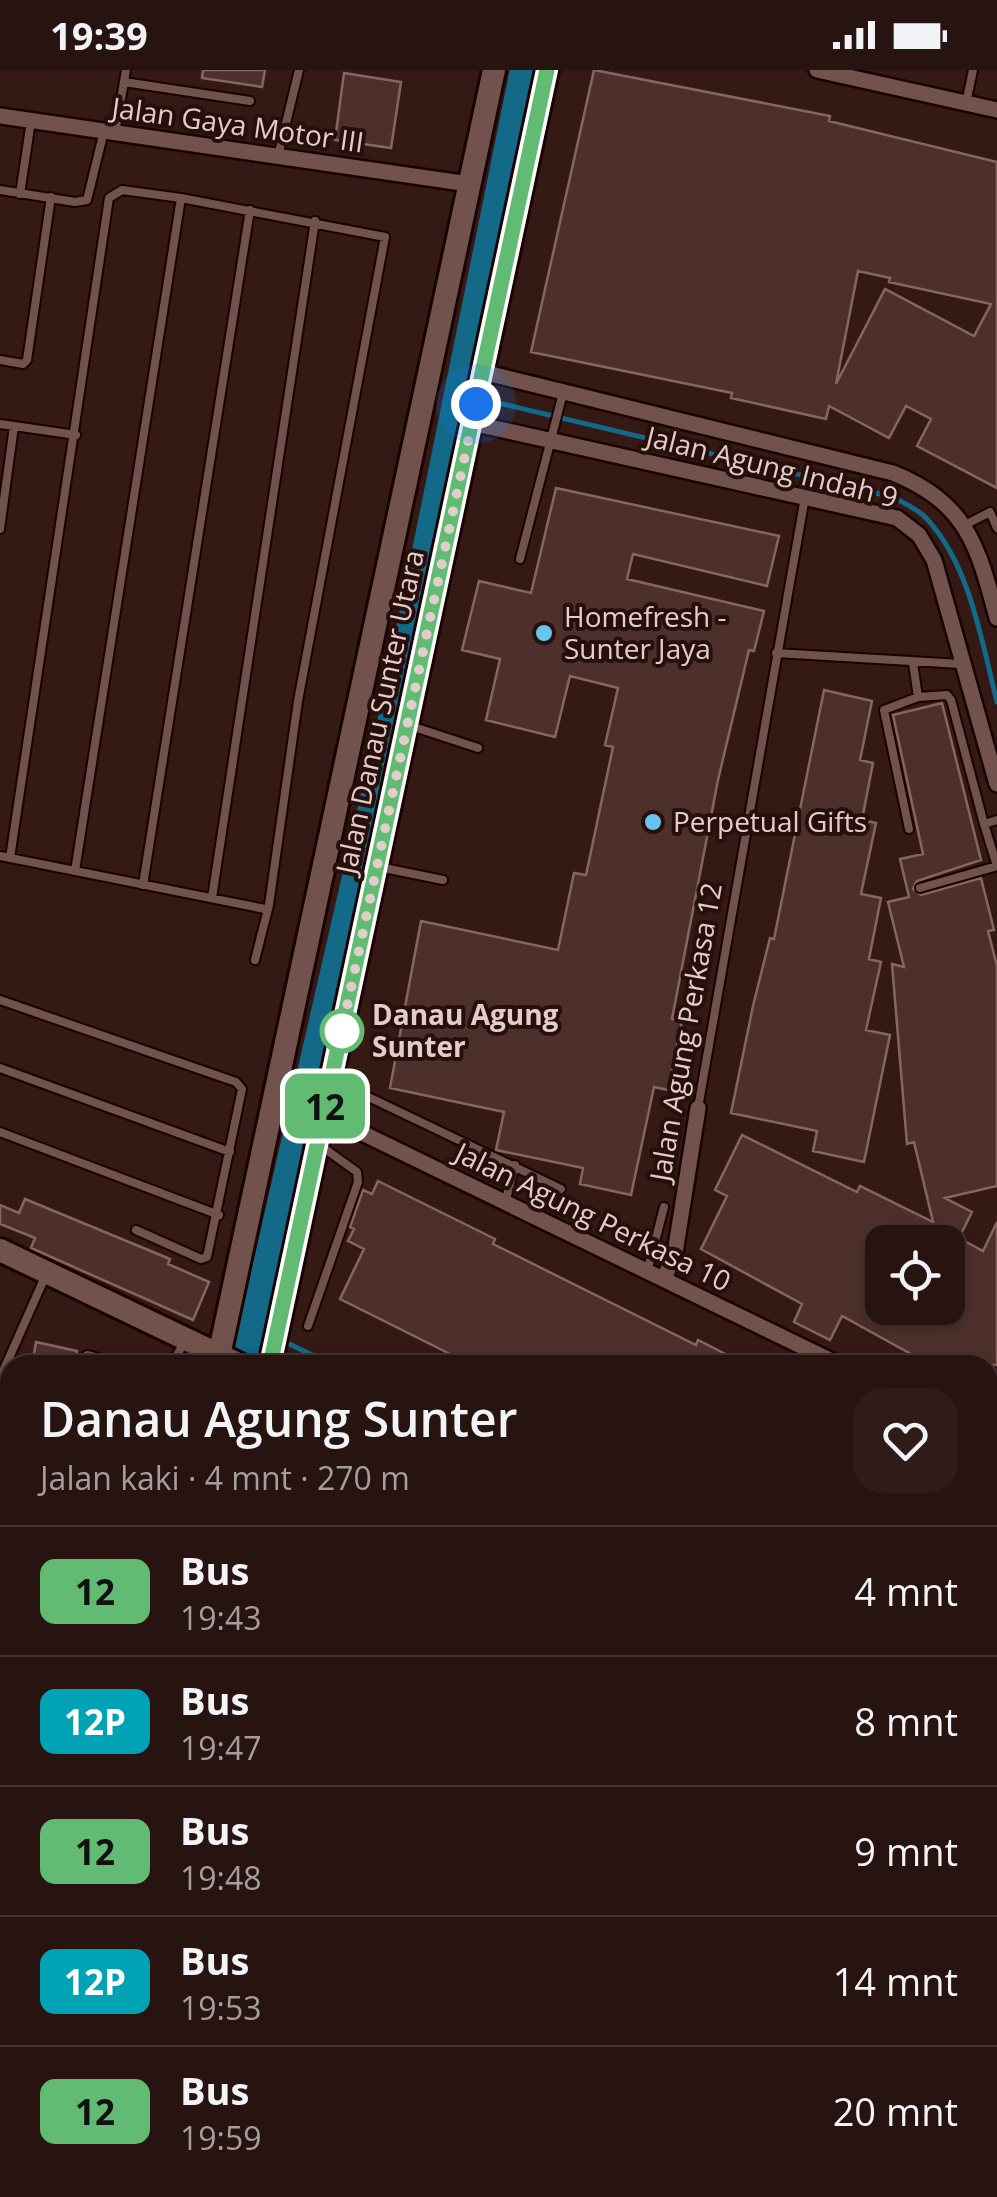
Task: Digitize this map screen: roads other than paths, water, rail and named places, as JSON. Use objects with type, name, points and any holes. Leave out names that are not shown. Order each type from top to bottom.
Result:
[{"type":"main road","name":"Jalan Danau Sunter Utara","points":[[227,1355],[494,70]]},
{"type":"main road","name":"Jalan Danau Sunter Utara","points":[[272,1355],[547,70]]},
{"type":"main road","points":[[0,1250],[216,1355]]},
{"type":"street","points":[[816,70],[997,110]]},
{"type":"street","name":"Jalan Gaya Motor III","points":[[0,116],[470,184]]},
{"type":"street","name":"Jalan Agung Indah 9","points":[[477,398],[561,401],[893,473],[936,492],[965,525],[992,575],[997,618]]},
{"type":"street","name":"Jalan Agung Indah 9","points":[[477,398],[552,433],[897,518],[919,536],[934,560],[997,784]]},
{"type":"street","name":"Jalan Agung Perkasa 12","points":[[664,1280],[676,1254],[698,1108]]},
{"type":"street","name":"Jalan Agung Perkasa 10","points":[[324,1114],[819,1355]]},
{"type":"lane","points":[[0,190],[75,202],[87,200],[126,70]]},
{"type":"lane","points":[[278,156],[299,70]]},
{"type":"lane","points":[[966,103],[973,70]]},
{"type":"lane","points":[[124,82],[250,100]]},
{"type":"lane","points":[[20,194],[30,121]]},
{"type":"lane","points":[[255,960],[265,909],[298,701],[387,241],[378,234],[314,221],[122,190],[109,198],[76,435],[5,857],[265,909]]},
{"type":"lane","points":[[0,360],[23,364],[27,360],[51,197]]},
{"type":"lane","points":[[75,872],[180,198]]},
{"type":"lane","points":[[143,886],[250,210]]},
{"type":"lane","points":[[212,898],[314,221]]},
{"type":"lane","points":[[520,559],[561,401]]},
{"type":"lane","points":[[0,424],[76,435]]},
{"type":"lane","points":[[0,529],[14,426]]},
{"type":"lane","name":"Jalan Agung Perkasa 12","points":[[698,1108],[805,496]]},
{"type":"lane","points":[[965,525],[990,512],[997,528]]},
{"type":"lane","points":[[776,653],[914,664],[966,664]]},
{"type":"lane","points":[[914,664],[918,697]]},
{"type":"lane","points":[[909,829],[884,710],[918,697],[947,696],[952,700],[997,866],[920,888]]},
{"type":"lane","points":[[407,725],[478,748]]},
{"type":"lane","points":[[984,824],[997,820]]},
{"type":"lane","points":[[379,867],[444,880]]},
{"type":"lane","points":[[0,1000],[236,1082],[242,1089],[212,1249],[201,1259],[136,1230]]},
{"type":"lane","points":[[0,1068],[230,1152]]},
{"type":"lane","points":[[331,1079],[560,1188]]},
{"type":"lane","points":[[0,1132],[218,1215]]},
{"type":"lane","points":[[308,1326],[358,1182],[357,1172],[317,1144]]},
{"type":"lane","points":[[505,1202],[515,1164]]},
{"type":"lane","points":[[647,1272],[664,1206]]},
{"type":"lane","points":[[10,1355],[47,1272]]},
{"type":"lane","points":[[177,1355],[187,1338]]},
{"type":"waterway","points":[[247,1355],[389,738],[525,70]]},
{"type":"waterway","points":[[458,393],[470,396]]},
{"type":"waterway","points":[[486,400],[893,497],[915,509],[941,537],[964,581],[997,702]]},
{"type":"waterway","points":[[253,1326],[272,1335]]},
{"type":"waterway","points":[[281,1340],[312,1355]]},
{"type":"place","name":"Homefresh - Sunter Jaya","points":[[544,633]]},
{"type":"place","name":"Perpetual Gifts","points":[[653,822]]},
{"type":"place","name":"Danau Agung Sunter","points":[[342,1031]]}]
